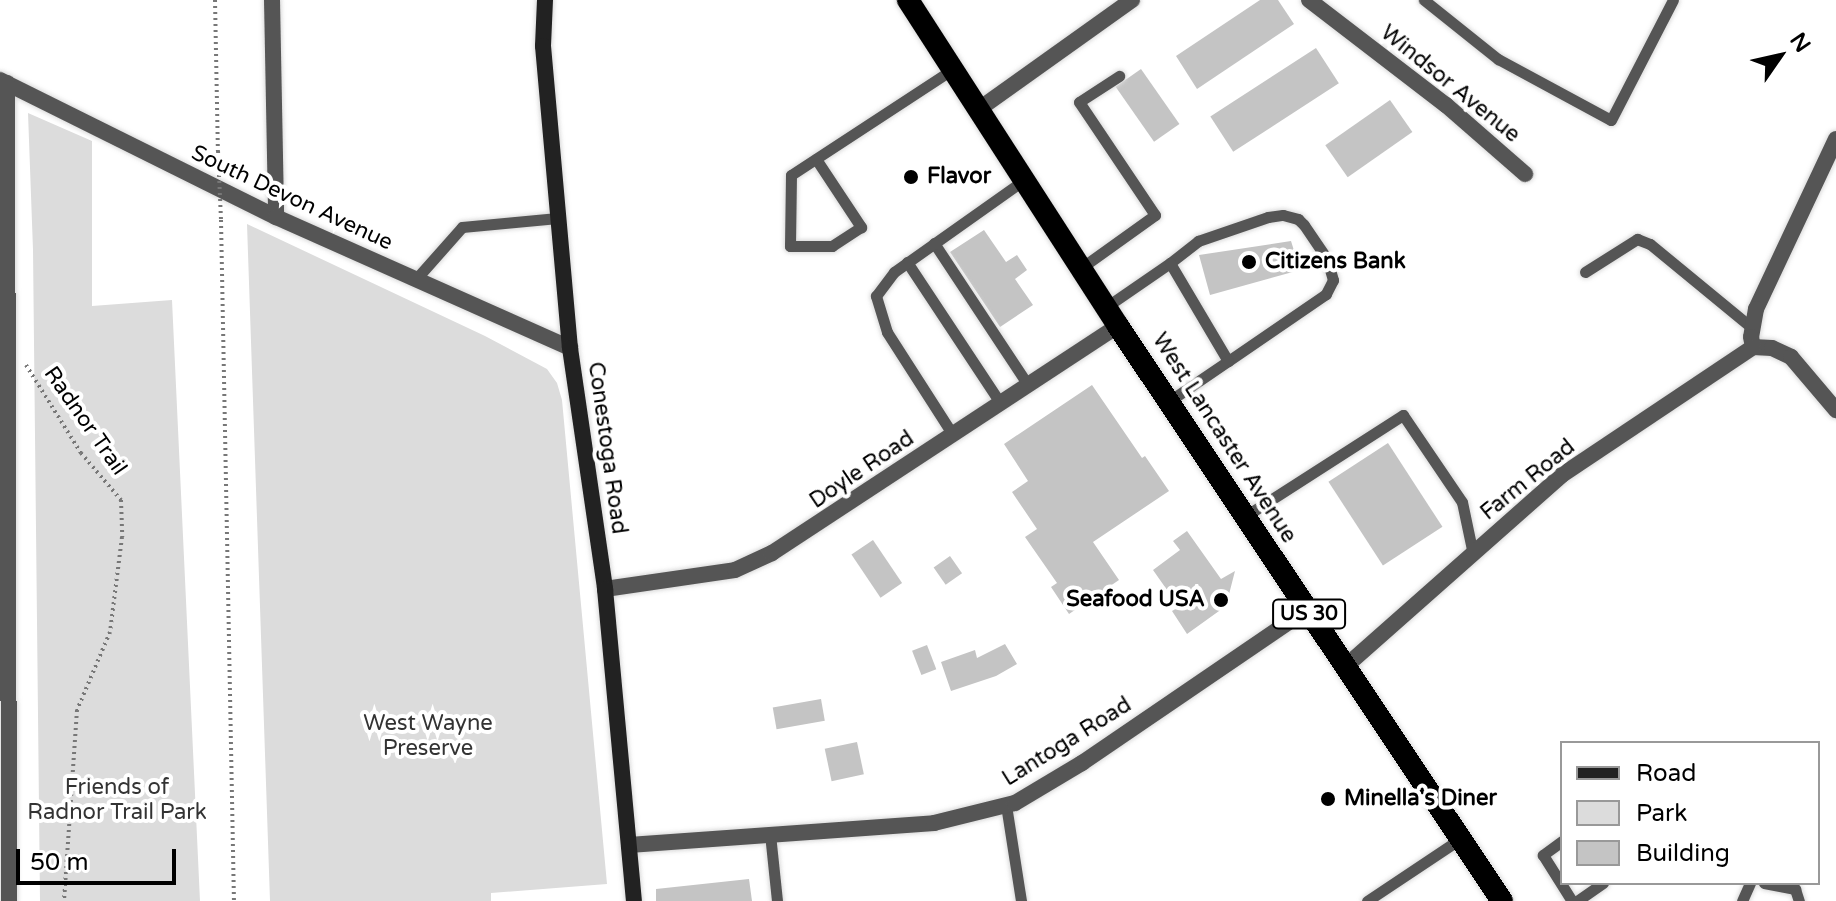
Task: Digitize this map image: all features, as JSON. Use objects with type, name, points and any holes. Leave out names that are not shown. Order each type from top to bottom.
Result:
[{"type":"highway","name":"West Lancaster Avenue","points":[[908,0],[1168,402],[1502,901]]},
{"type":"main road","name":"Conestoga Road","points":[[545,0],[543,46],[570,348],[605,589],[634,901]]},
{"type":"street","points":[[272,0],[276,217]]},
{"type":"street","points":[[979,109],[1132,0]]},
{"type":"street","name":"Windsor Avenue","points":[[1309,0],[1446,105],[1525,174]]},
{"type":"street","points":[[3,82],[9,901]]},
{"type":"street","name":"South Devon Avenue","points":[[3,82],[276,217],[570,348]]},
{"type":"street","points":[[1836,139],[1756,309],[1751,327],[1753,347],[1772,348],[1791,357],[1836,410]]},
{"type":"street","name":"Doyle Road","points":[[605,589],[735,570],[806,534],[1028,385],[1112,316]]},
{"type":"street","name":"Farm Road","points":[[1346,666],[1562,475],[1753,347]]},
{"type":"street","name":"Lantoga Road","points":[[629,845],[934,823],[1006,805],[1082,763],[1306,610]]},
{"type":"lane","points":[[1424,0],[1498,59],[1611,120],[1673,0]]},
{"type":"lane","points":[[816,159],[861,227],[832,246],[790,246],[791,175],[953,69]]},
{"type":"lane","points":[[1081,268],[1155,215],[1079,102],[1119,76]]},
{"type":"lane","points":[[953,435],[887,332],[876,296],[882,284],[907,262],[1024,180]]},
{"type":"lane","points":[[1112,316],[1198,241],[1268,217],[1283,215],[1298,219],[1327,259],[1333,280],[1326,294],[1168,402]]},
{"type":"lane","points":[[416,279],[462,227],[558,218]]},
{"type":"lane","points":[[1585,272],[1637,239],[1650,244],[1751,327]]},
{"type":"lane","points":[[934,243],[1028,385]]},
{"type":"lane","points":[[907,262],[1001,404]]},
{"type":"lane","points":[[1170,263],[1228,361]]},
{"type":"lane","points":[[1244,517],[1403,415],[1462,502],[1473,554]]},
{"type":"lane","points":[[1006,805],[1021,901]]},
{"type":"lane","points":[[770,834],[777,901]]},
{"type":"lane","points":[[1367,901],[1460,839]]},
{"type":"lane","points":[[1560,842],[1543,855],[1560,880]]},
{"type":"lane","points":[[1574,901],[1600,885]]},
{"type":"lane","points":[[1774,885],[1795,889],[1799,901]]},
{"type":"path","points":[[215,0],[234,901]]},
{"type":"path","name":"Radnor Trail","points":[[22,359],[81,453],[121,500],[122,537],[110,632],[77,710],[64,901]]},
{"type":"green space","name":"Friends of Radnor Trail Park","points":[[28,113],[92,141],[92,306],[172,300],[200,901],[40,901],[33,250]]},
{"type":"green space","name":"West Wayne Preserve","points":[[247,224],[485,336],[547,369],[557,383],[562,400],[607,884],[491,893],[491,901],[270,901]]},
{"type":"building","points":[[1260,0],[1278,0],[1294,24],[1197,89],[1176,56]]},
{"type":"building","points":[[1316,48],[1339,83],[1233,152],[1210,117]]},
{"type":"building","points":[[1141,69],[1179,124],[1154,142],[1116,87]]},
{"type":"building","points":[[1390,100],[1412,132],[1348,177],[1325,145]]},
{"type":"building","points":[[984,230],[1006,262],[1017,255],[1027,270],[1015,279],[1033,305],[1000,327],[950,252]]},
{"type":"building","name":"Citizens Bank","points":[[1291,241],[1300,270],[1210,295],[1199,255]]},
{"type":"building","points":[[1092,385],[1142,458],[1145,456],[1169,491],[1093,542],[1119,580],[1069,614],[1051,587],[1057,583],[1025,537],[1037,529],[1012,492],[1028,481],[1004,444]]},
{"type":"building","points":[[1388,443],[1442,527],[1383,566],[1328,482]]},
{"type":"building","points":[[1187,531],[1221,579],[1235,571],[1226,606],[1187,634],[1172,611],[1179,607],[1153,570],[1180,550],[1173,541]]},
{"type":"building","points":[[873,540],[902,583],[881,598],[851,555]]},
{"type":"building","points":[[950,556],[962,573],[946,585],[934,567]]},
{"type":"building","points":[[1005,644],[1017,664],[996,676],[951,691],[941,662],[975,650],[977,658]]},
{"type":"building","points":[[927,645],[936,669],[921,675],[912,651]]},
{"type":"building","points":[[821,699],[825,721],[777,729],[773,708]]},
{"type":"building","points":[[857,742],[864,774],[832,781],[825,749]]},
{"type":"building","points":[[749,879],[752,901],[656,901],[656,889]]},
{"type":"place","name":"Flavor","points":[[911,177]]},
{"type":"place","name":"Citizens Bank","points":[[1249,262]]},
{"type":"place","name":"Seafood USA","points":[[1221,600]]},
{"type":"place","name":"Minella's Diner","points":[[1328,799]]}]
